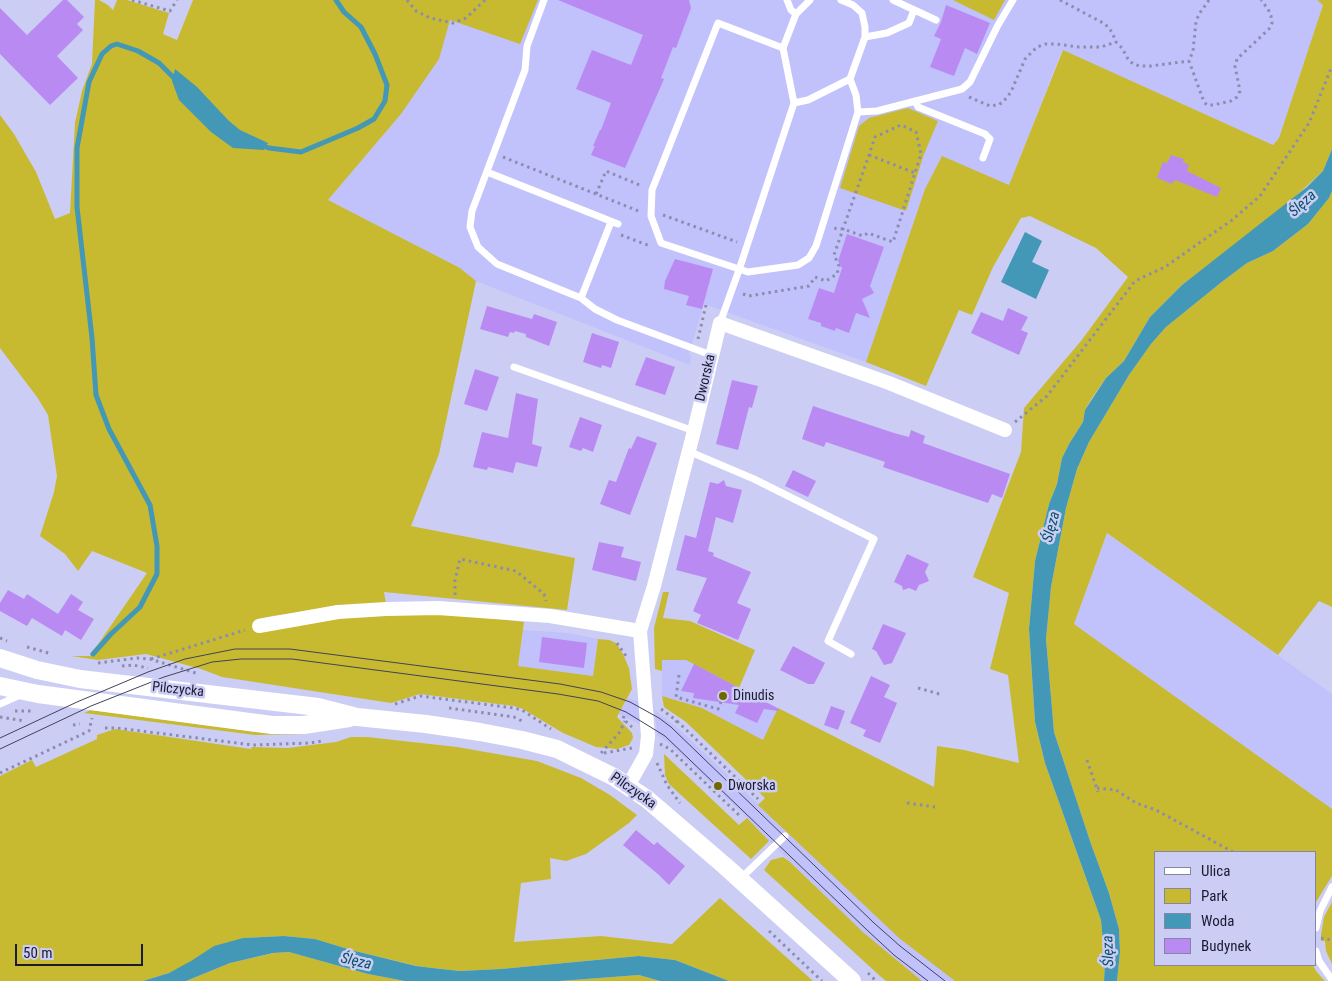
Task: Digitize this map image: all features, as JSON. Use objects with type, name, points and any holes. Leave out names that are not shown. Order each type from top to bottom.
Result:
[{"type":"street","points":[[720,323],[889,384],[1005,430]]},
{"type":"street","name":"Dworska","points":[[628,786],[646,754],[648,741],[640,632],[654,586],[720,323]]},
{"type":"street","points":[[259,626],[338,612],[386,609],[455,609],[550,616],[640,632]]},
{"type":"street","name":"Pilczycka","points":[[0,658],[38,670],[80,679],[230,695],[318,707],[357,717],[453,728],[540,744],[574,756],[628,786],[671,818],[852,981]]},
{"type":"street","name":"Pilczycka","points":[[0,686],[26,692],[272,725],[304,725],[357,717]]},
{"type":"lane","points":[[544,0],[527,46],[525,70],[472,211],[470,227],[478,247],[496,264],[581,298],[594,309],[617,320],[711,355]]},
{"type":"lane","points":[[788,0],[791,10],[796,14]]},
{"type":"lane","points":[[720,323],[794,103],[783,48],[796,14],[810,0]]},
{"type":"lane","points":[[783,48],[718,23],[652,190],[651,216],[661,243],[748,272],[798,265],[809,258],[816,246],[858,112],[856,95],[850,79],[866,37],[862,13],[841,0]]},
{"type":"lane","points":[[892,0],[936,20]]},
{"type":"lane","points":[[858,112],[877,111],[962,89],[970,82],[998,25],[1013,0]]},
{"type":"lane","points":[[866,37],[888,33],[909,23],[914,10]]},
{"type":"lane","points":[[794,103],[808,100],[850,79]]},
{"type":"lane","points":[[915,101],[918,107],[985,134],[990,140],[983,158]]},
{"type":"lane","points":[[487,172],[614,223],[581,298]]},
{"type":"lane","points":[[514,367],[694,431]]},
{"type":"lane","points":[[688,451],[754,479],[874,539],[828,641],[851,654]]},
{"type":"lane","points":[[0,704],[26,692]]},
{"type":"lane","points":[[740,879],[784,836]]},
{"type":"lane","points":[[1317,924],[1320,911],[1332,887]]},
{"type":"lane","points":[[1317,954],[1319,961],[1332,980]]},
{"type":"path","points":[[132,0],[170,11],[177,0]]},
{"type":"path","points":[[407,0],[416,11],[430,18],[453,23],[466,18],[485,0]]},
{"type":"path","points":[[1060,0],[1105,24],[1133,64],[1140,66],[1189,61]]},
{"type":"path","points":[[1209,0],[1196,22],[1193,51],[1189,61],[1196,82],[1208,105],[1222,104],[1237,97],[1240,91],[1234,66],[1237,59],[1264,35],[1272,23],[1268,8],[1261,0]]},
{"type":"path","points":[[962,89],[965,94],[984,104],[990,106],[998,105],[1011,92],[1025,59],[1037,47],[1046,44],[1086,48],[1102,47],[1116,42]]},
{"type":"path","points":[[1005,430],[1046,396],[1135,281],[1165,267],[1232,220],[1260,196],[1309,123],[1332,66]]},
{"type":"path","points":[[901,125],[916,132],[921,154],[893,242],[868,233],[863,236],[844,228],[869,155],[875,137],[901,125]]},
{"type":"path","points":[[494,154],[651,216],[658,213],[747,246]]},
{"type":"path","points":[[869,155],[915,172]]},
{"type":"path","points":[[596,194],[606,171],[652,190]]},
{"type":"path","points":[[618,234],[655,248],[661,243]]},
{"type":"path","points":[[696,349],[706,305]]},
{"type":"path","points":[[455,609],[455,580],[460,559],[516,571],[544,594],[550,616]]},
{"type":"path","points":[[90,662],[136,658],[150,659],[259,626]]},
{"type":"path","points":[[612,627],[610,639],[617,643],[625,653],[628,662]]},
{"type":"path","points":[[0,638],[13,643]]},
{"type":"path","points":[[21,645],[53,654]]},
{"type":"path","points":[[679,675],[676,697],[718,709],[721,702]]},
{"type":"path","points":[[918,688],[943,695]]},
{"type":"path","points":[[7,711],[40,712]]},
{"type":"path","points":[[0,717],[25,721]]},
{"type":"path","points":[[0,773],[89,731],[92,718]]},
{"type":"path","points":[[625,721],[619,733],[601,753],[634,748]]},
{"type":"path","points":[[677,721],[758,800]]},
{"type":"path","points":[[73,724],[80,724]]},
{"type":"path","points":[[105,728],[246,744],[310,744],[327,740]]},
{"type":"path","points":[[660,744],[670,749],[742,817]]},
{"type":"path","points":[[1087,760],[1098,792]]},
{"type":"path","points":[[657,762],[667,785],[686,809]]},
{"type":"path","points":[[1097,788],[1116,790],[1231,851]]},
{"type":"path","points":[[906,802],[935,807]]},
{"type":"shaded area","points":[[386,0],[1317,0],[1323,5],[1279,138],[1273,145],[1062,50],[1009,185],[942,157],[925,189],[866,362],[704,304],[689,354],[691,356],[690,365],[476,281],[460,268],[328,200],[401,114]]},
{"type":"shaded area","points":[[1107,533],[1332,694],[1332,809],[1074,624]]},
{"type":"shaded area","points":[[523,630],[568,633],[598,639],[593,676],[518,666]]},
{"type":"shaded area","points":[[662,660],[686,660],[778,708],[764,741],[702,708],[662,696]]},
{"type":"shaded area","points":[[628,698],[639,702],[640,724],[619,714]]},
{"type":"shaded area","points":[[655,710],[679,729],[899,938],[956,981],[922,981],[864,933],[747,818],[667,742],[657,735]]},
{"type":"green space","points":[[95,0],[108,5],[113,10],[117,0],[127,0],[169,13],[163,34],[177,40],[193,0],[538,0],[520,44],[450,20],[439,59],[401,114],[328,200],[460,268],[476,281],[439,454],[411,526],[575,558],[567,610],[384,592],[386,604],[324,609],[272,616],[258,619],[259,629],[339,616],[454,614],[524,622],[518,666],[593,676],[598,639],[609,640],[616,643],[629,668],[632,689],[617,717],[632,733],[633,738],[629,745],[617,749],[596,747],[563,733],[523,709],[514,706],[420,694],[391,703],[222,677],[201,669],[146,654],[98,660],[71,656],[90,656],[147,573],[92,551],[78,571],[65,554],[40,536],[57,476],[48,415],[37,397],[0,348],[0,115],[14,134],[36,172],[55,219],[70,213],[75,123],[82,91],[92,64]]},
{"type":"green space","points":[[953,0],[1005,0],[994,20]]},
{"type":"green space","points":[[1317,0],[1332,0],[1332,149],[1323,171],[1286,205],[1182,285],[1150,317],[1124,361],[1106,378],[1092,398],[1085,410],[1083,422],[1062,458],[1057,484],[1049,504],[1035,561],[1029,629],[1035,722],[1045,763],[1101,920],[1105,963],[1104,981],[955,981],[899,938],[758,805],[765,798],[686,722],[664,707],[662,696],[702,708],[763,740],[778,708],[934,787],[937,746],[964,750],[1019,763],[1008,675],[990,669],[1009,593],[973,577],[1021,452],[1024,408],[1081,341],[1128,277],[1096,248],[1030,216],[1021,218],[993,267],[972,315],[959,310],[926,386],[866,362],[925,189],[942,156],[1009,185],[1063,50],[1273,145],[1279,138],[1323,5]]},
{"type":"green space","points":[[908,108],[938,121],[924,154],[906,211],[840,188],[859,126],[869,118]]},
{"type":"green space","points":[[1332,191],[1332,607],[1319,601],[1278,655],[1107,533],[1074,624],[1332,809],[1332,876],[1317,900],[1317,851],[1154,851],[1154,966],[1314,966],[1325,981],[1117,981],[1120,952],[1119,929],[1109,893],[1054,732],[1046,639],[1051,587],[1066,508],[1077,469],[1089,442],[1129,375],[1151,344],[1166,327],[1223,281],[1247,263],[1273,251],[1308,224],[1329,198]]},
{"type":"green space","points":[[663,592],[669,592],[663,618],[690,621],[755,650],[739,688],[686,660],[662,660],[662,671],[655,669],[654,628]]},
{"type":"green space","points":[[91,710],[256,732],[346,726],[304,734],[255,735],[84,713]]},
{"type":"green space","points":[[115,729],[251,749],[252,747],[288,748],[336,742],[351,737],[367,737],[457,747],[537,761],[581,778],[610,795],[637,815],[586,854],[566,861],[550,858],[551,879],[521,883],[514,942],[601,936],[672,944],[720,898],[813,981],[729,981],[675,960],[639,956],[460,971],[417,966],[315,939],[284,936],[243,938],[169,973],[143,981],[0,981],[0,776],[32,760],[36,767],[97,739],[97,735]]},
{"type":"green space","points":[[664,754],[739,825],[747,818],[769,841],[751,859],[669,784],[665,775]]},
{"type":"green space","points":[[783,857],[864,933],[922,981],[886,981],[880,976],[764,870],[771,860]]},
{"type":"green space","points":[[1332,902],[1332,964],[1326,951],[1325,941],[1321,941],[1321,935],[1324,917]]},
{"type":"green space","points":[[289,952],[368,974],[405,981],[186,981],[230,963],[274,953]]},
{"type":"green space","points":[[639,975],[660,981],[559,981]]},
{"type":"water","points":[[175,69],[197,87],[240,130],[268,143],[264,150],[233,148],[211,132],[179,100],[172,81]]},
{"type":"water","name":"Ślęza","points":[[1332,149],[1332,191],[1329,198],[1308,224],[1273,251],[1247,263],[1223,281],[1166,327],[1151,344],[1129,375],[1089,442],[1077,469],[1066,508],[1051,587],[1046,639],[1054,732],[1109,893],[1119,929],[1120,952],[1117,981],[1104,981],[1105,963],[1101,920],[1045,763],[1035,722],[1029,629],[1035,561],[1049,504],[1057,484],[1062,458],[1083,422],[1085,410],[1106,378],[1124,361],[1150,317],[1182,285],[1307,187],[1323,171]]},
{"type":"water","points":[[1025,232],[1042,241],[1032,262],[1049,270],[1036,299],[1001,282]]},
{"type":"water","name":"Ślęza","points":[[284,936],[315,939],[416,966],[460,971],[639,956],[675,960],[729,981],[660,981],[639,975],[559,981],[405,981],[368,974],[289,952],[273,953],[230,963],[186,981],[143,981],[169,973],[214,946],[243,938]]},
{"type":"building","points":[[63,0],[67,0],[84,17],[77,24],[83,30],[57,56],[78,78],[50,105],[0,54],[0,8],[27,35]]},
{"type":"building","points":[[558,0],[689,0],[691,8],[676,48],[673,47],[661,78],[664,79],[625,168],[591,155],[611,103],[576,89],[592,50],[631,65],[643,35]]},
{"type":"building","points":[[946,5],[990,23],[977,54],[965,48],[954,76],[930,67],[941,39],[934,36]]},
{"type":"building","points":[[1171,155],[1184,159],[1183,162],[1189,165],[1187,171],[1221,188],[1217,197],[1175,180],[1172,184],[1157,178],[1163,162],[1167,163]]},
{"type":"building","points":[[847,234],[884,247],[870,286],[874,293],[862,299],[870,318],[856,313],[849,333],[836,328],[835,331],[821,326],[821,323],[808,319],[819,288],[834,293],[842,268],[838,261]]},
{"type":"building","points":[[675,259],[713,269],[702,309],[686,305],[689,296],[664,289],[665,281]]},
{"type":"building","points":[[487,306],[532,319],[534,314],[557,322],[549,346],[526,337],[526,334],[515,331],[514,333],[510,332],[508,337],[480,329]]},
{"type":"building","points":[[1008,308],[1028,317],[1021,330],[1028,333],[1019,355],[971,333],[981,312],[1003,321]]},
{"type":"building","points":[[592,333],[619,342],[611,368],[602,365],[601,368],[583,362]]},
{"type":"building","points":[[646,357],[675,367],[665,395],[635,385]]},
{"type":"building","points":[[475,369],[499,377],[487,411],[464,404]]},
{"type":"building","points":[[732,380],[758,386],[752,408],[749,407],[738,450],[716,444]]},
{"type":"building","points":[[516,393],[538,399],[532,444],[542,447],[537,467],[516,462],[513,473],[488,467],[487,470],[473,467],[482,432],[508,438]]},
{"type":"building","points":[[813,406],[909,437],[911,430],[925,436],[923,443],[1010,474],[1002,498],[992,494],[988,503],[883,467],[885,462],[826,442],[824,447],[802,439]]},
{"type":"building","points":[[580,417],[602,425],[593,452],[583,448],[581,451],[569,447]]},
{"type":"building","points":[[637,436],[657,443],[630,515],[600,504],[609,480],[616,482],[629,448],[631,449]]},
{"type":"building","points":[[793,470],[816,481],[808,497],[785,486]]},
{"type":"building","points":[[724,480],[726,486],[742,490],[733,523],[716,517],[708,551],[714,553],[713,556],[751,572],[737,603],[751,609],[738,640],[697,623],[701,615],[693,611],[707,578],[676,570],[685,535],[696,538],[710,482],[718,484]]},
{"type":"building","points":[[599,542],[624,547],[621,557],[641,562],[636,581],[592,570]]},
{"type":"building","points":[[907,554],[929,564],[925,572],[929,581],[919,585],[916,591],[909,588],[903,590],[902,586],[894,582]]},
{"type":"building","points":[[8,590],[24,599],[27,594],[58,614],[71,594],[83,602],[78,610],[94,619],[81,640],[65,630],[62,636],[32,618],[27,626],[0,611],[0,603]]},
{"type":"building","points":[[883,624],[906,633],[892,663],[884,665],[876,651],[872,649]]},
{"type":"building","points":[[542,637],[587,643],[584,668],[539,662]]},
{"type":"building","points":[[793,646],[825,663],[814,684],[808,684],[780,670]]},
{"type":"building","name":"Dinudis","points":[[694,664],[779,709],[778,711],[764,709],[757,723],[735,713],[739,705],[693,698],[694,693],[681,691]]},
{"type":"building","points":[[871,676],[890,685],[884,697],[897,703],[880,743],[863,736],[866,730],[850,723]]},
{"type":"building","points":[[831,706],[845,711],[838,730],[824,725]]},
{"type":"building","points":[[636,830],[654,845],[657,842],[685,866],[669,885],[623,845]]},
{"type":"waterway","points":[[260,145],[301,152],[358,128],[374,119],[385,101],[387,85],[375,54],[361,27],[344,12],[336,0]]},
{"type":"waterway","points":[[93,654],[140,607],[157,574],[157,546],[150,505],[109,429],[96,395],[92,338],[77,207],[77,148],[89,82],[102,54],[111,46],[117,44],[138,51],[159,63],[177,81]]},
{"type":"tram line","points":[[0,738],[77,702],[148,672],[185,659],[235,649],[290,649],[560,684],[601,692],[630,702],[671,727],[874,923],[945,981]]},
{"type":"tram line","points":[[0,749],[91,706],[164,677],[212,662],[241,659],[292,659],[598,701],[626,712],[665,736],[867,930],[894,955],[928,981]]},
{"type":"place","name":"Dinudis","points":[[723,696]]},
{"type":"place","name":"Dworska","points":[[718,786]]}]
